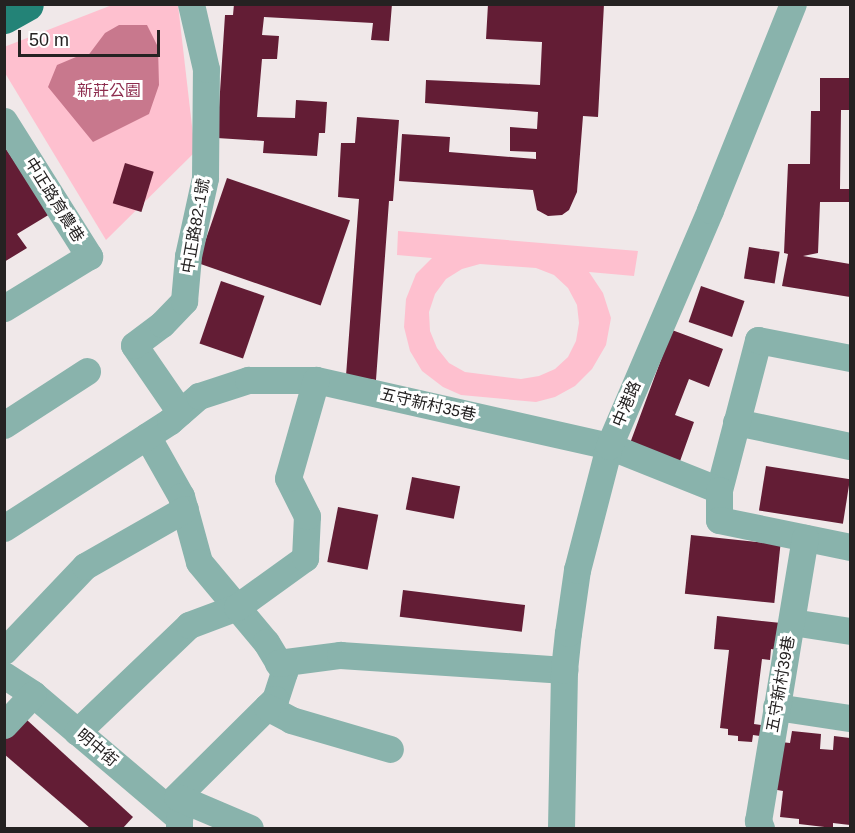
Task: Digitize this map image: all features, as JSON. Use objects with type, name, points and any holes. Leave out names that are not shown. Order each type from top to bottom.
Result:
[{"type":"main road","points":[[4,16],[27,4]]},
{"type":"street","name":"中正路82-1號","points":[[180,412],[134,345],[162,324],[184,301],[188,256],[205,178],[206,69],[191,4]]},
{"type":"street","name":"中港路","points":[[561,828],[564,670],[577,570],[609,446],[710,210],[793,4]]},
{"type":"street","name":"中正路育農巷","points":[[4,121],[89,256],[4,308]]},
{"type":"street","points":[[850,358],[758,340],[719,490],[719,520],[850,547]]},
{"type":"street","points":[[4,425],[87,371]]},
{"type":"street","name":"五守新村35巷","points":[[4,528],[147,436],[199,396],[248,380],[316,380],[609,446],[719,490]]},
{"type":"street","points":[[77,732],[189,625],[237,607],[305,558],[307,516],[288,478],[316,380]]},
{"type":"street","points":[[736,422],[850,446]]},
{"type":"street","points":[[147,436],[181,496],[199,562],[266,642],[284,672],[275,699],[174,811]]},
{"type":"street","points":[[4,651],[85,566],[185,509]]},
{"type":"street","name":"五守新村39巷","points":[[761,828],[758,821],[805,538]]},
{"type":"street","points":[[792,622],[850,631]]},
{"type":"street","points":[[278,663],[340,655],[564,670]]},
{"type":"street","name":"明中街","points":[[4,675],[33,694],[174,811],[250,828]]},
{"type":"street","points":[[4,725],[33,694]]},
{"type":"street","points":[[267,707],[291,720],[390,748]]},
{"type":"street","points":[[776,707],[850,718]]},
{"type":"green space","name":"新莊公園","points":[[112,5],[178,5],[195,152],[106,240],[5,73],[4,47]]},
{"type":"green space","points":[[398,231],[638,251],[634,276],[589,272],[603,293],[611,318],[606,345],[592,369],[575,386],[555,397],[536,402],[461,395],[443,387],[422,371],[410,351],[404,327],[406,299],[416,274],[432,258],[397,255]],"holes":[[[480,264],[536,268],[554,275],[568,288],[577,305],[579,323],[576,341],[568,357],[555,369],[539,376],[521,379],[465,372],[449,363],[437,348],[430,331],[429,312],[435,294],[446,279],[462,269]]]},
{"type":"shaded area","points":[[119,25],[147,25],[158,47],[159,85],[149,114],[93,142],[48,87],[57,65],[76,57],[87,57],[105,33]]},
{"type":"building","points":[[234,4],[392,4],[389,41],[371,40],[373,23],[264,17],[262,35],[279,36],[277,59],[262,59],[257,117],[295,118],[296,100],[327,102],[325,133],[319,133],[317,156],[263,153],[264,141],[217,138],[225,15],[233,15]]},
{"type":"building","points":[[488,4],[604,4],[598,117],[583,116],[577,192],[569,210],[562,215],[548,216],[537,210],[533,190],[399,181],[402,134],[450,137],[449,152],[536,159],[536,152],[510,151],[510,127],[537,129],[538,112],[425,103],[426,80],[540,85],[542,42],[486,39]]},
{"type":"building","points":[[820,78],[850,78],[850,110],[841,110],[840,189],[850,189],[850,202],[820,202],[818,253],[803,256],[850,264],[850,297],[782,286],[788,254],[784,253],[788,164],[810,164],[811,111],[820,111]]},
{"type":"building","points":[[357,117],[399,120],[393,201],[389,201],[376,380],[346,376],[359,199],[338,197],[341,143],[355,143]]},
{"type":"building","points":[[4,146],[50,214],[17,234],[27,248],[4,262]]},
{"type":"building","points":[[125,163],[154,172],[141,212],[113,203]]},
{"type":"building","points":[[227,178],[350,220],[321,305],[198,263]]},
{"type":"building","points":[[749,247],[780,252],[775,283],[744,279]]},
{"type":"building","points":[[221,281],[264,296],[243,358],[200,343]]},
{"type":"building","points":[[701,286],[744,301],[732,337],[689,322]]},
{"type":"building","points":[[672,330],[723,349],[709,387],[689,379],[675,415],[694,422],[679,464],[629,446]]},
{"type":"building","points":[[766,466],[850,479],[843,524],[759,510]]},
{"type":"building","points":[[412,477],[460,486],[454,519],[406,509]]},
{"type":"building","points":[[338,507],[378,515],[368,570],[327,562]]},
{"type":"building","points":[[691,535],[781,544],[774,603],[685,594]]},
{"type":"building","points":[[403,590],[525,605],[522,632],[400,617]]},
{"type":"building","points":[[717,616],[781,623],[778,650],[771,649],[770,660],[762,659],[754,724],[761,725],[760,736],[753,735],[752,742],[738,741],[738,736],[728,735],[728,729],[720,728],[729,650],[714,649]]},
{"type":"building","points":[[27,720],[133,817],[123,828],[90,828],[4,754],[4,729]]},
{"type":"building","points":[[792,731],[821,734],[820,749],[833,750],[834,736],[850,738],[850,825],[833,823],[833,828],[799,824],[799,819],[780,817],[783,791],[766,788],[771,741],[790,743]]}]
